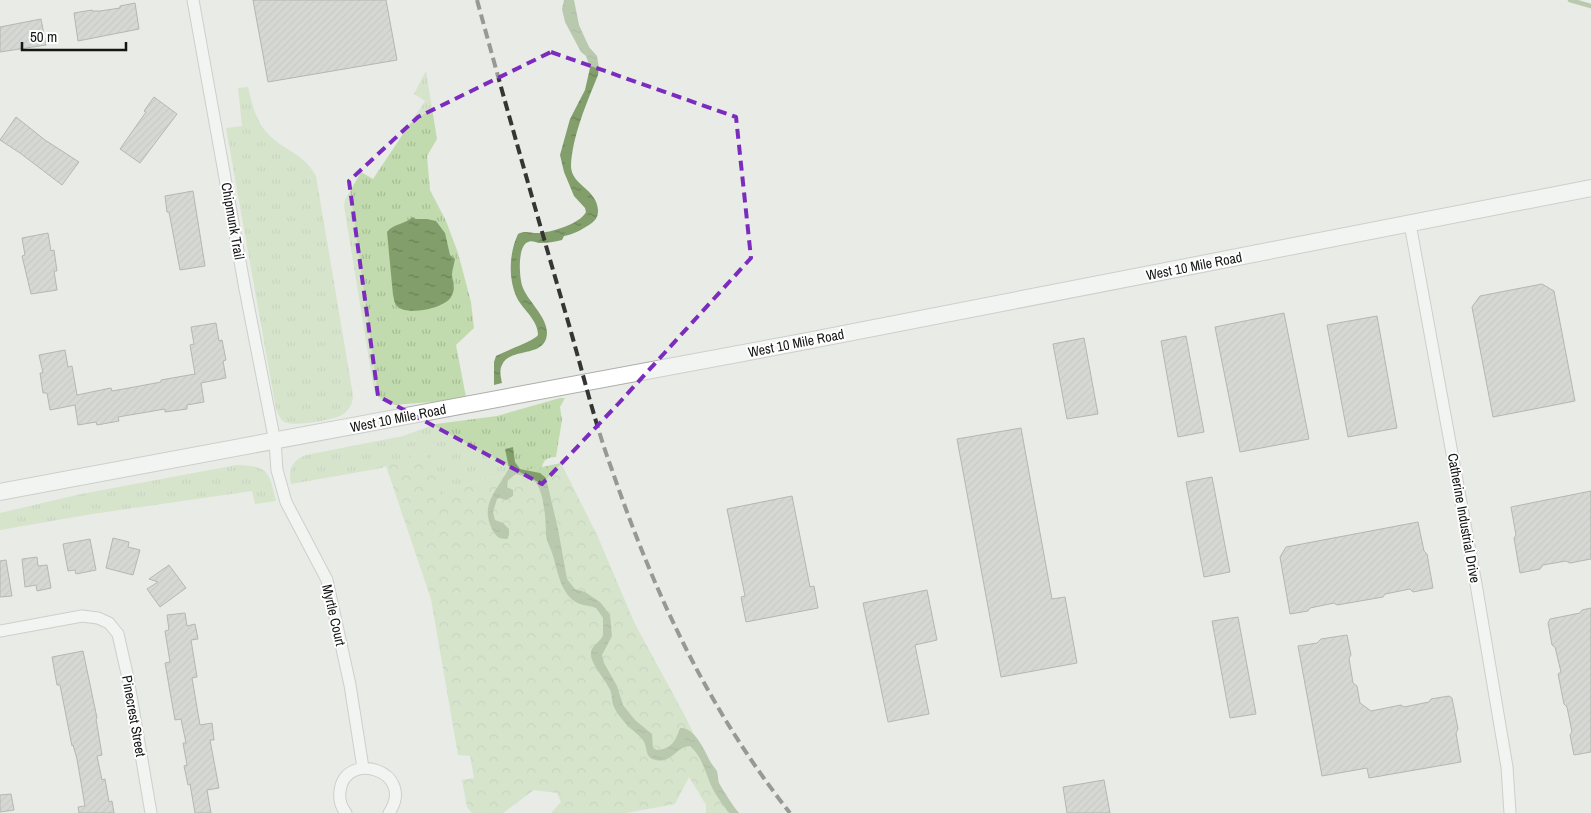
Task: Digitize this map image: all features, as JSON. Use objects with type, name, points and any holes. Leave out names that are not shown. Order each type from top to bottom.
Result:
[{"type":"main road","name":"West 10 Mile Road","points":[[0,492],[807,341],[1591,188]]},
{"type":"street","name":"Chipmunk Trail","points":[[193,0],[245,289],[275,442]]},
{"type":"street","name":"Catherine Industrial Drive","points":[[1410,224],[1508,771],[1510,813]]},
{"type":"street","name":"Myrtle Court","points":[[275,442],[277,470],[286,502],[327,580],[350,685],[363,768]]},
{"type":"street","name":"Pinecrest Street","points":[[0,631],[82,616],[98,618],[109,623],[118,634],[126,669],[151,813]]},
{"type":"street","points":[[346,813],[340,800],[340,789],[349,775],[363,768],[374,768],[384,773],[391,781],[395,791],[395,802],[389,813]]},
{"type":"highlighted area","points":[[551,52],[736,117],[751,258],[542,484],[378,396],[349,181],[418,117]]},
{"type":"green space","points":[[426,71],[437,139],[427,156],[430,190],[446,221],[458,253],[471,302],[474,328],[456,345],[466,397],[393,405],[380,400],[374,390],[344,206],[345,200],[361,172],[373,179],[425,101],[414,94]]},
{"type":"green space","points":[[248,87],[255,113],[265,131],[306,162],[316,176],[353,395],[349,409],[342,415],[330,419],[296,424],[289,423],[281,419],[276,409],[226,128],[242,126],[238,88]]},
{"type":"green space","points":[[565,398],[560,407],[562,420],[556,457],[547,459],[542,467],[481,480],[441,495],[386,466],[291,484],[290,474],[292,466],[297,460],[306,455],[403,436],[436,424],[497,416]]},
{"type":"green space","points":[[426,448],[441,495],[481,480],[561,463],[597,535],[635,624],[686,718],[732,813],[706,813],[706,805],[689,777],[675,804],[626,813],[551,813],[561,802],[557,793],[534,790],[503,813],[472,813],[467,807],[462,780],[474,778],[470,756],[458,755],[431,599],[386,466]]},
{"type":"green space","points":[[237,465],[262,469],[269,477],[276,501],[255,504],[252,491],[92,514],[0,530],[0,513],[81,494]]},
{"type":"water","points":[[564,0],[574,0],[579,25],[589,47],[597,56],[599,68],[577,132],[571,166],[575,178],[593,197],[597,203],[598,210],[596,219],[591,224],[577,232],[564,236],[562,240],[543,243],[530,241],[524,245],[520,263],[522,284],[526,294],[543,319],[547,332],[546,339],[543,345],[538,348],[511,356],[506,360],[502,365],[500,374],[502,383],[494,385],[494,362],[496,356],[538,335],[536,325],[517,298],[512,283],[511,258],[518,234],[525,232],[543,233],[557,230],[578,220],[586,212],[585,208],[574,196],[564,172],[560,155],[570,119],[585,90],[590,68],[586,56],[581,52],[565,22],[562,9]]},
{"type":"water","points":[[413,217],[415,219],[436,221],[445,233],[450,255],[455,259],[452,275],[454,289],[451,297],[441,305],[416,311],[402,309],[395,302],[387,232],[392,227]]},
{"type":"water","points":[[513,447],[515,462],[520,469],[540,473],[546,478],[567,579],[575,589],[585,592],[600,602],[610,615],[612,636],[602,655],[604,663],[617,686],[623,705],[635,720],[652,734],[653,748],[657,750],[670,746],[680,728],[690,731],[702,746],[717,771],[721,787],[739,813],[729,813],[712,787],[699,756],[690,746],[681,749],[666,760],[652,759],[648,756],[643,740],[617,712],[613,705],[610,690],[593,663],[591,655],[593,647],[603,636],[603,618],[596,608],[579,604],[569,597],[566,592],[547,539],[543,501],[537,484],[533,480],[516,474],[508,480],[507,487],[513,490],[513,496],[506,500],[497,499],[493,512],[495,520],[503,523],[509,529],[509,535],[507,539],[501,538],[493,531],[489,520],[489,504],[509,468],[505,449]]},
{"type":"building","points":[[253,0],[386,0],[397,60],[268,82]]},
{"type":"building","points":[[135,3],[139,29],[78,41],[74,13],[120,8],[120,6]]},
{"type":"building","points":[[41,19],[46,45],[0,52],[0,27]]},
{"type":"building","points":[[154,97],[177,114],[140,163],[120,149],[146,112],[144,111]]},
{"type":"building","points":[[16,117],[45,140],[79,162],[62,185],[0,140]]},
{"type":"building","points":[[193,191],[205,266],[180,270],[165,196]]},
{"type":"building","points":[[48,233],[51,251],[54,250],[57,271],[54,271],[57,290],[31,294],[22,256],[25,255],[22,238]]},
{"type":"building","points":[[1542,284],[1554,291],[1575,401],[1493,417],[1472,307],[1480,296]]},
{"type":"building","points":[[1284,313],[1309,439],[1240,452],[1215,327]]},
{"type":"building","points":[[1377,316],[1397,428],[1348,437],[1327,325]]},
{"type":"building","points":[[216,323],[219,341],[222,340],[226,360],[223,361],[226,378],[201,383],[204,402],[187,405],[187,409],[165,412],[165,409],[118,417],[119,421],[97,425],[96,422],[78,425],[75,405],[50,410],[47,393],[43,393],[40,373],[43,373],[39,355],[65,350],[68,367],[72,366],[77,395],[111,388],[112,391],[129,388],[195,374],[190,345],[194,344],[191,327]]},
{"type":"building","points":[[1186,336],[1204,432],[1178,437],[1161,341]]},
{"type":"building","points":[[1084,338],[1098,414],[1067,419],[1053,344]]},
{"type":"building","points":[[1021,428],[1052,599],[1065,597],[1077,663],[1001,677],[957,439]]},
{"type":"building","points":[[1212,477],[1230,572],[1204,577],[1186,482]]},
{"type":"building","points":[[1591,491],[1591,559],[1543,565],[1540,569],[1520,573],[1511,507]]},
{"type":"building","points":[[792,496],[810,587],[814,586],[818,608],[746,622],[741,597],[745,596],[727,509]]},
{"type":"building","points":[[1418,522],[1424,551],[1427,554],[1433,588],[1413,592],[1410,589],[1385,594],[1383,597],[1337,605],[1334,603],[1290,614],[1280,557],[1286,547]]},
{"type":"building","points":[[113,538],[129,542],[128,547],[140,550],[133,575],[106,568]]},
{"type":"building","points":[[90,539],[96,570],[76,574],[75,570],[68,571],[63,544]]},
{"type":"building","points":[[37,557],[38,566],[47,565],[51,588],[37,591],[36,585],[25,587],[22,559]]},
{"type":"building","points":[[6,560],[12,596],[0,597],[0,561]]},
{"type":"building","points":[[169,565],[186,588],[160,607],[147,589],[158,582],[149,579]]},
{"type":"building","points":[[927,590],[937,640],[915,645],[929,714],[888,722],[863,603]]},
{"type":"building","points":[[1591,608],[1591,752],[1574,755],[1570,735],[1572,732],[1558,674],[1561,672],[1555,647],[1552,645],[1548,623],[1550,619],[1580,613],[1582,610]]},
{"type":"building","points":[[185,613],[187,626],[195,624],[198,639],[191,640],[197,677],[192,678],[200,725],[212,723],[214,740],[210,740],[219,788],[207,790],[211,813],[195,813],[190,784],[188,785],[184,766],[187,765],[183,743],[186,743],[181,719],[175,720],[165,663],[170,662],[165,631],[169,630],[167,615]]},
{"type":"building","points":[[1238,617],[1256,714],[1230,718],[1212,621]]},
{"type":"building","points":[[1347,635],[1353,683],[1357,686],[1360,703],[1371,711],[1401,705],[1404,707],[1449,696],[1452,698],[1458,729],[1456,733],[1461,762],[1369,778],[1367,768],[1322,776],[1298,646],[1317,643],[1321,639]]},
{"type":"building","points":[[83,651],[97,718],[102,755],[97,756],[102,780],[105,779],[109,802],[112,801],[114,813],[79,813],[78,807],[85,806],[77,759],[72,746],[60,685],[57,685],[52,657]]},
{"type":"building","points":[[1104,780],[1110,813],[1067,813],[1063,787]]},
{"type":"building","points":[[11,794],[14,810],[0,812],[0,795]]},
{"type":"waterway","points":[[1570,0],[1591,6]]},
{"type":"railway","points":[[477,0],[594,414],[646,562],[686,649],[709,692],[761,774],[790,813]]}]
